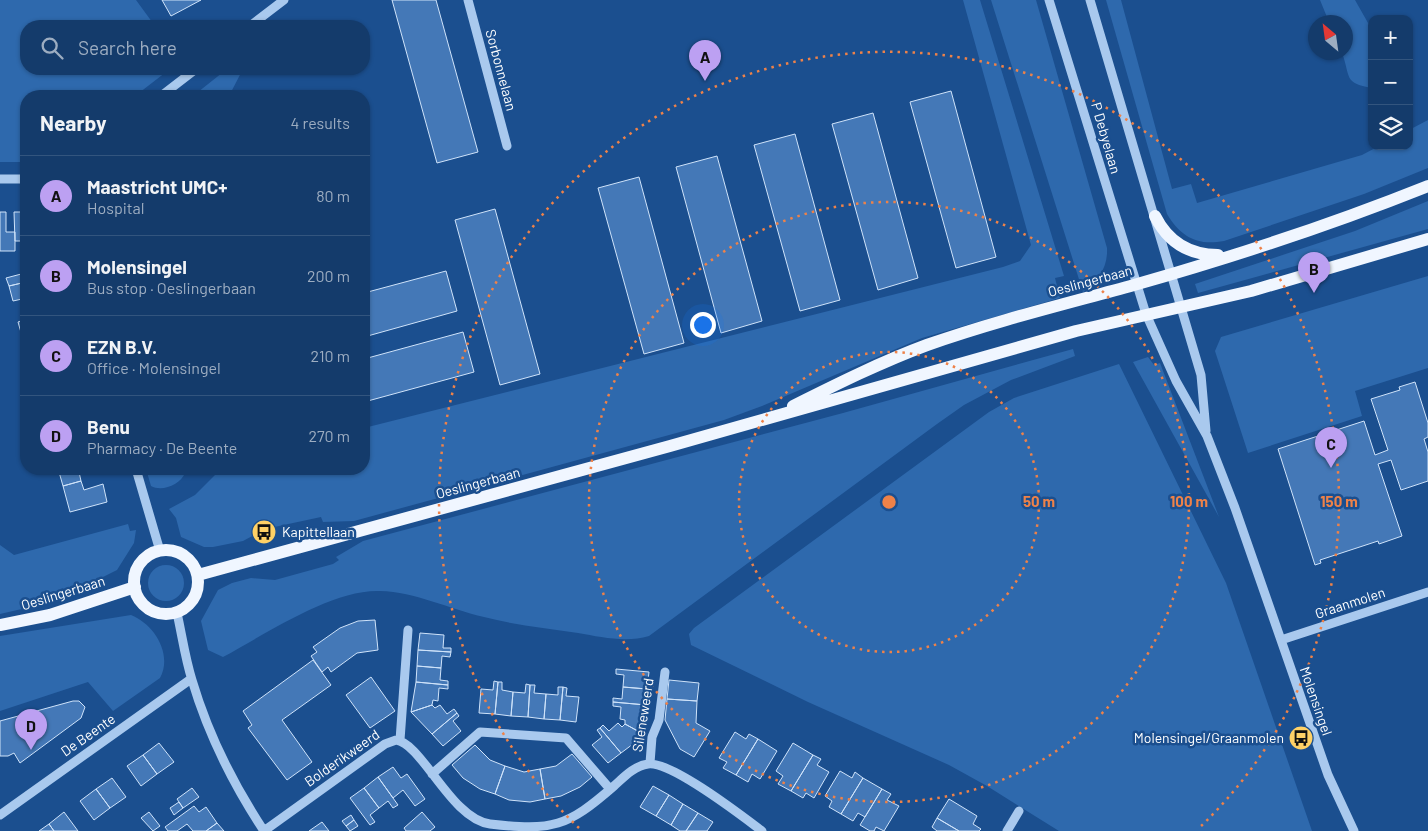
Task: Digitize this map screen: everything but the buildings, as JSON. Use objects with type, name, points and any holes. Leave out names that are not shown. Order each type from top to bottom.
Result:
[{"type":"main road","name":"Oeslingerbaan","points":[[766,419],[880,363],[926,346],[987,325],[1135,284],[1231,254],[1374,207],[1428,186]]},
{"type":"main road","points":[[1155,216],[1169,237],[1190,251],[1206,255],[1231,254]]},
{"type":"main road","name":"Oeslingerbaan","points":[[198,575],[1071,333],[1251,291],[1428,239]]},
{"type":"main road","points":[[171,550],[183,555],[192,563],[198,575],[198,588],[194,599],[186,608],[177,613],[163,614],[152,611],[142,604],[134,587],[136,573],[142,561],[160,551],[171,550]]},
{"type":"main road","name":"Oeslingerbaan","points":[[0,625],[50,615],[134,587]]},
{"type":"street","points":[[258,20],[284,0]]},
{"type":"street","name":"Sorbonnelaan","points":[[468,0],[508,146]]},
{"type":"street","name":"P Debyelaan","points":[[1049,0],[1081,100],[1135,284]]},
{"type":"street","name":"P Debyelaan","points":[[1090,0],[1171,273]]},
{"type":"street","points":[[169,90],[188,75]]},
{"type":"street","points":[[0,179],[20,179]]},
{"type":"street","name":"Molensingel","points":[[1171,273],[1201,375],[1207,436]]},
{"type":"street","name":"Molensingel","points":[[1135,284],[1146,314],[1176,381],[1207,436],[1328,775],[1354,831]]},
{"type":"street","points":[[138,475],[160,551]]},
{"type":"street","name":"Graanmolen","points":[[1281,640],[1428,592]]},
{"type":"street","points":[[177,613],[191,679],[205,718],[227,770],[264,831]]},
{"type":"street","points":[[400,740],[408,630]]},
{"type":"street","name":"Sileneweerd","points":[[650,763],[652,737],[659,720],[664,672]]},
{"type":"street","name":"De Beente","points":[[0,815],[191,679]]},
{"type":"street","points":[[432,774],[480,732],[566,738],[610,789]]},
{"type":"street","name":"Bolderikweerd","points":[[264,831],[384,744],[400,740],[410,747],[466,813],[488,824],[552,826],[567,822],[582,813],[628,772],[650,763]]},
{"type":"street","points":[[650,763],[663,766],[685,778],[762,831]]},
{"type":"street","points":[[1007,831],[1019,811]]},
{"type":"shaded area","points":[[0,0],[136,0],[151,20],[20,20],[20,75],[162,75],[143,90],[20,90],[20,162],[0,162]]},
{"type":"shaded area","points":[[963,0],[980,0],[1064,276],[1055,278],[1060,298],[922,338],[762,406],[724,420],[354,521],[323,522],[321,517],[265,529],[243,541],[204,547],[181,537],[176,518],[169,509],[195,495],[215,475],[370,475],[370,426],[1003,267],[1020,261],[1031,245]]},
{"type":"shaded area","points":[[991,0],[1036,0],[1107,248],[1104,268],[1097,279],[1083,292]]},
{"type":"shaded area","points":[[1106,0],[1121,0],[1172,189],[1191,184],[1197,203],[1362,155],[1371,150],[1413,150],[1413,128],[1428,120],[1428,168],[1364,194],[1224,241],[1206,242],[1191,238],[1178,229],[1167,214]]},
{"type":"shaded area","points":[[1320,0],[1355,0],[1368,23],[1368,87],[1352,81],[1344,60],[1353,60],[1353,15],[1326,15]]},
{"type":"shaded area","points":[[219,75],[240,75],[232,90],[201,90]]},
{"type":"shaded area","points":[[1428,201],[1428,229],[1198,293],[1195,284],[1355,231]]},
{"type":"shaded area","points":[[1428,276],[1428,368],[1355,391],[1362,416],[1248,453],[1215,351],[1221,337]]},
{"type":"shaded area","points":[[1073,349],[1075,356],[1011,380],[964,405],[649,636],[614,639],[518,624],[471,614],[406,594],[380,591],[361,592],[321,605],[279,625],[223,657],[208,650],[201,621],[218,590],[232,583],[251,578],[275,580],[333,564],[339,560],[336,557],[363,541],[843,413]]},
{"type":"shaded area","points":[[1148,357],[1154,365],[1160,363],[1219,517],[1133,362]]},
{"type":"shaded area","points":[[1119,364],[1226,583],[1312,831],[1059,831],[987,786],[949,765],[808,702],[691,645],[689,634],[694,628],[989,412],[1014,398]]},
{"type":"shaded area","points":[[148,475],[184,475],[175,484],[165,488],[151,486]]},
{"type":"shaded area","points":[[128,524],[130,531],[136,530],[134,543],[117,570],[95,581],[96,586],[65,599],[0,614],[0,545],[14,555]]},
{"type":"shaded area","points":[[166,565],[179,570],[184,583],[179,596],[166,601],[153,596],[148,583],[153,570]]},
{"type":"shaded area","points":[[131,615],[147,625],[159,641],[164,659],[160,678],[113,711],[88,682],[0,711],[0,636]]},
{"type":"place","name":"Maastricht UMC+","points":[[705,81]]},
{"type":"place","name":"Molensingel","points":[[1314,293]]},
{"type":"place","name":"EZN B.V.","points":[[1331,468]]},
{"type":"place","name":"Kapittellaan","points":[[264,532]]},
{"type":"place","name":"Molensingel/Graanmolen","points":[[1301,738]]},
{"type":"place","name":"Benu","points":[[31,750]]}]
